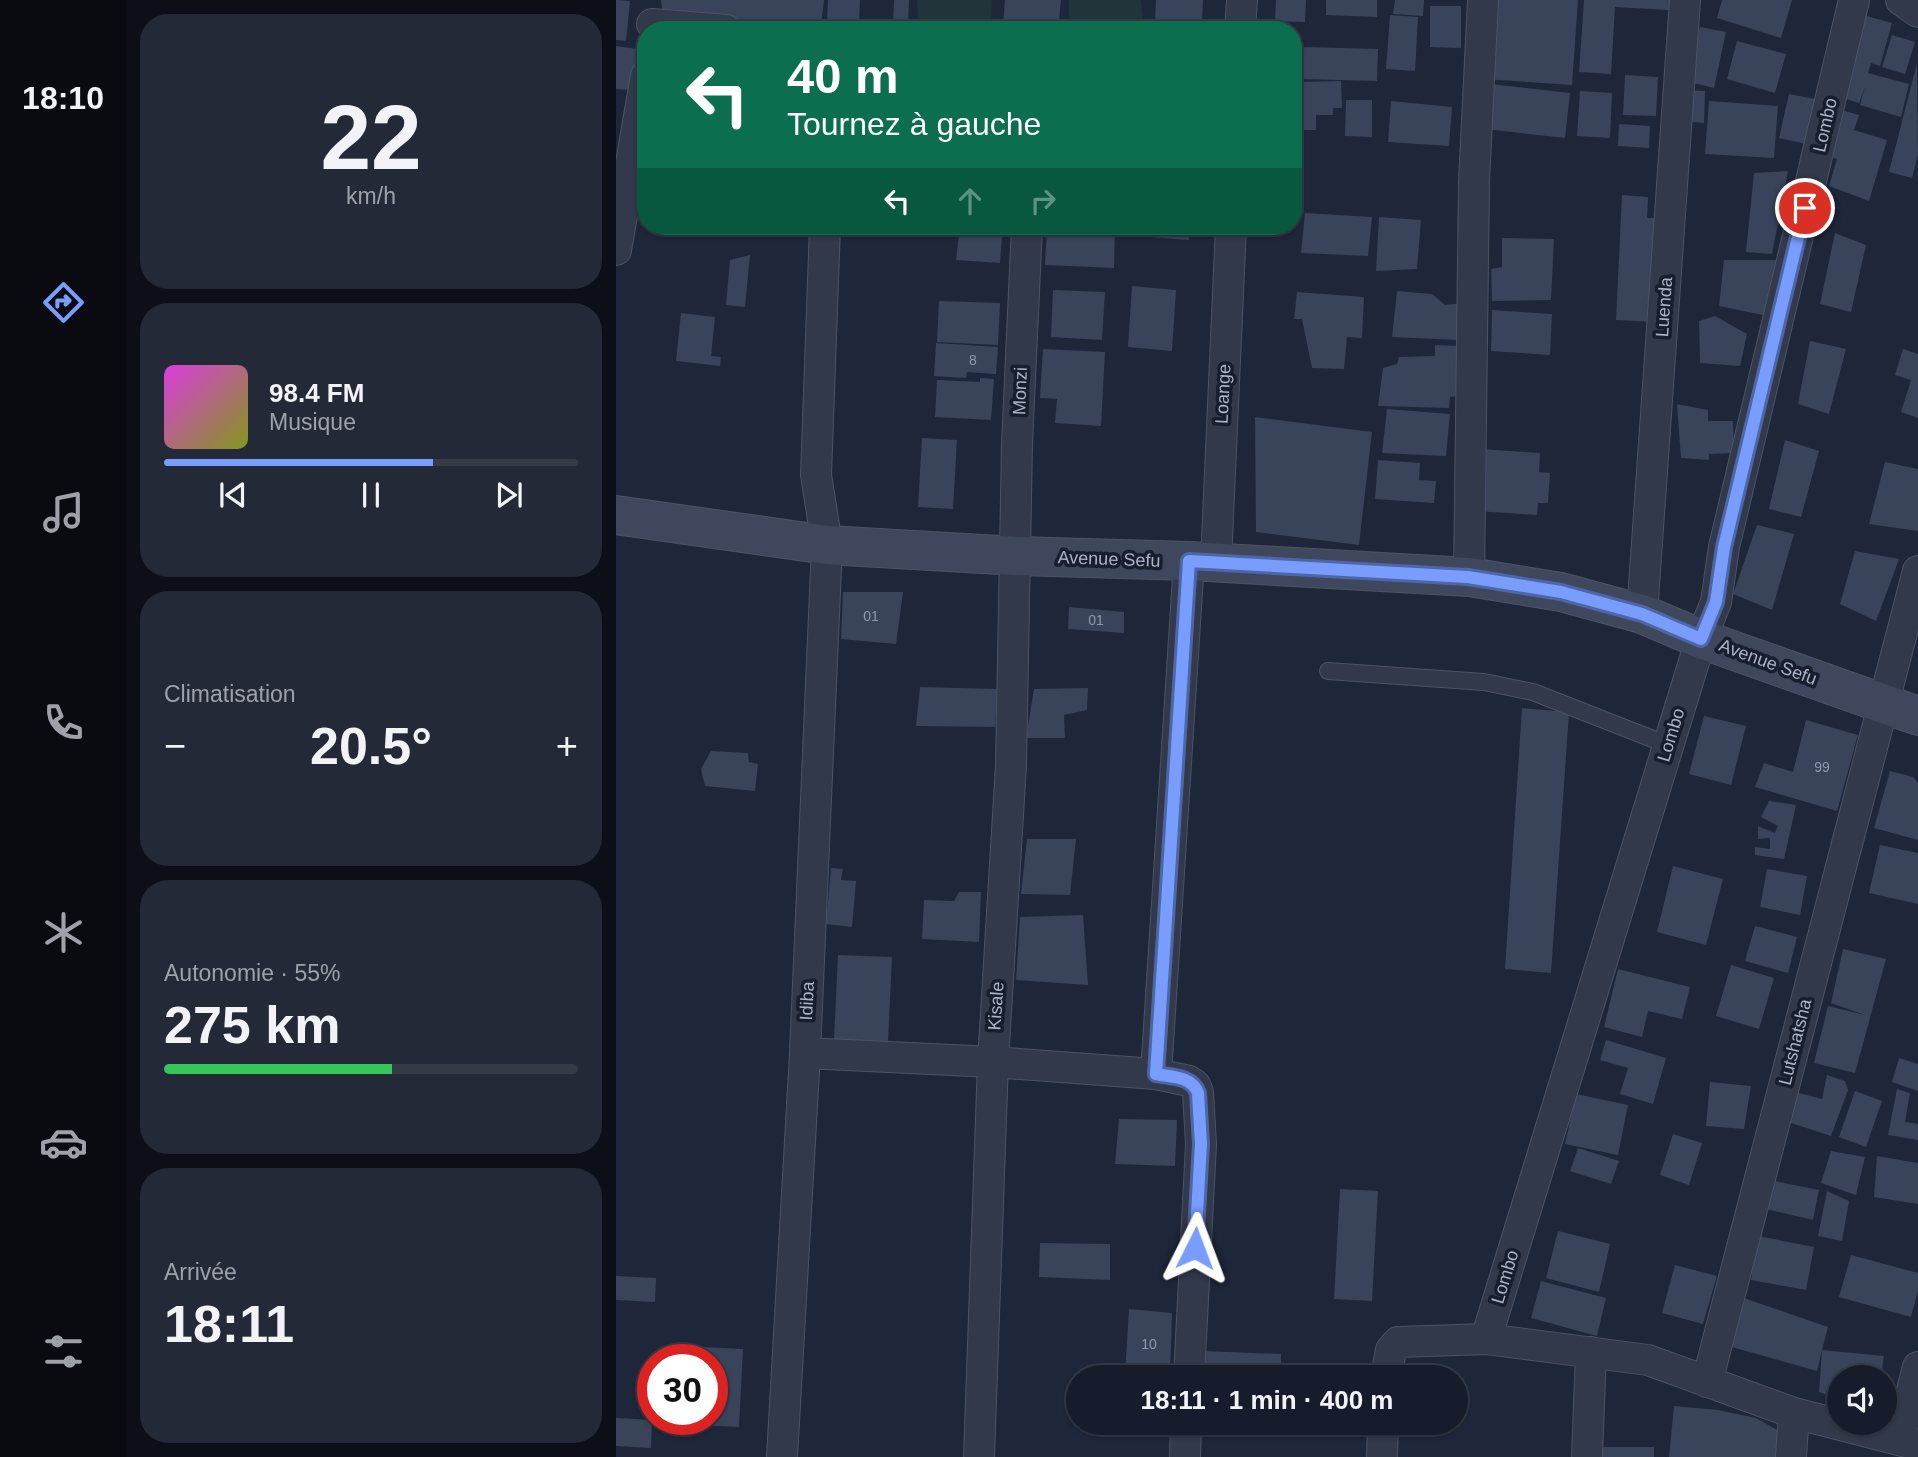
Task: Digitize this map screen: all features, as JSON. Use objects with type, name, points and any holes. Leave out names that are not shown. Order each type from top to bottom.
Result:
[{"type":"main road","name":"Avenue Sefu","points":[[616,515],[827,545],[1468,577],[1561,592],[1642,614],[1701,639],[1918,716]]},
{"type":"street","points":[[1241,21],[1242,0]]},
{"type":"street","points":[[1468,577],[1474,181],[1483,0]]},
{"type":"street","name":"Luenda","points":[[1642,614],[1685,0]]},
{"type":"street","name":"Lombo","points":[[1486,1339],[1701,639],[1716,602],[1724,547],[1854,0]]},
{"type":"street","points":[[1902,0],[1918,12]]},
{"type":"street","points":[[652,18],[670,21]]},
{"type":"street","points":[[616,250],[637,128]]},
{"type":"street","name":"Idiba","points":[[782,1457],[805,1053],[827,545],[818,497],[816,461],[825,235]]},
{"type":"street","name":"Monzi","points":[[1017,556],[1017,444],[1027,235]]},
{"type":"street","name":"Loange","points":[[1156,1074],[1230,235]]},
{"type":"street","name":"Kisale","points":[[979,1457],[993,1062],[1011,765],[1017,556]]},
{"type":"street","name":"Lutshatsha","points":[[1707,1382],[1918,571]]},
{"type":"street","points":[[805,1053],[993,1062],[1156,1074],[1189,1081],[1195,1085],[1198,1093],[1201,1144],[1190,1365]]},
{"type":"street","points":[[1388,1365],[1391,1350],[1398,1342],[1486,1339],[1648,1360],[1794,1413],[1909,1443],[1918,1367]]},
{"type":"street","points":[[1587,1457],[1591,1352]]},
{"type":"street","points":[[1791,1457],[1794,1413]]},
{"type":"street","points":[[1185,1457],[1186,1435]]},
{"type":"street","points":[[1382,1457],[1383,1435]]},
{"type":"lane","points":[[1328,671],[1485,682],[1534,692],[1668,746]]},
{"type":"shaded area","points":[[917,0],[992,0],[991,21],[918,21]]},
{"type":"shaded area","points":[[1069,0],[1141,0],[1143,21],[1069,21]]},
{"type":"building","points":[[616,0],[630,1],[626,41],[616,40]]},
{"type":"building","points":[[661,0],[824,0],[822,21],[663,18]]},
{"type":"building","points":[[828,0],[860,0],[859,21],[827,21]]},
{"type":"building","points":[[894,0],[909,0],[908,21],[893,21]]},
{"type":"building","points":[[1005,0],[1061,0],[1059,21],[1003,21]]},
{"type":"building","points":[[1156,0],[1203,0],[1202,21],[1155,21]]},
{"type":"building","points":[[1276,0],[1306,0],[1305,22],[1275,21]]},
{"type":"building","points":[[1326,0],[1377,0],[1377,17],[1326,15]]},
{"type":"building","points":[[1395,0],[1424,0],[1423,16],[1393,14]]},
{"type":"building","points":[[1489,0],[1578,0],[1572,85],[1484,79]]},
{"type":"building","points":[[1584,0],[1669,0],[1669,10],[1615,7],[1611,74],[1579,72]]},
{"type":"building","points":[[1722,0],[1792,0],[1781,38],[1717,18]]},
{"type":"building","points":[[1430,6],[1461,6],[1461,48],[1430,47]]},
{"type":"building","points":[[1390,15],[1418,17],[1415,71],[1386,69]]},
{"type":"building","points":[[1863,15],[1892,23],[1880,66],[1871,63],[1868,73],[1909,84],[1901,117],[1860,105],[1865,87],[1859,103],[1839,97]]},
{"type":"building","points":[[1700,27],[1726,32],[1714,88],[1689,82]]},
{"type":"building","points":[[1892,35],[1915,42],[1905,74],[1882,67]]},
{"type":"building","points":[[1737,41],[1786,54],[1775,93],[1727,79]]},
{"type":"building","points":[[616,46],[637,49],[633,90],[616,89]]},
{"type":"building","points":[[1304,47],[1378,49],[1377,81],[1303,79]]},
{"type":"building","points":[[1917,63],[1918,155],[1912,178],[1889,172]]},
{"type":"building","points":[[1625,75],[1658,77],[1656,116],[1623,115]]},
{"type":"building","points":[[1341,81],[1342,108],[1333,108],[1333,115],[1316,115],[1316,130],[1302,130],[1302,82]]},
{"type":"building","points":[[1491,84],[1570,93],[1565,138],[1485,129]]},
{"type":"building","points":[[1682,90],[1705,91],[1704,123],[1680,121]]},
{"type":"building","points":[[1580,91],[1612,93],[1610,138],[1577,136]]},
{"type":"building","points":[[1789,94],[1815,99],[1806,144],[1779,138]]},
{"type":"building","points":[[1346,100],[1372,100],[1372,137],[1345,136]]},
{"type":"building","points":[[1391,101],[1452,107],[1449,146],[1388,142]]},
{"type":"building","points":[[1709,101],[1778,106],[1774,158],[1705,154]]},
{"type":"building","points":[[1841,110],[1859,115],[1854,130],[1887,140],[1869,201],[1829,186],[1837,159],[1827,156]]},
{"type":"building","points":[[1619,124],[1650,126],[1649,148],[1618,146]]},
{"type":"building","points":[[1788,171],[1772,254],[1746,252],[1754,173]]},
{"type":"building","points":[[1622,195],[1648,197],[1647,218],[1660,218],[1656,322],[1616,320]]},
{"type":"building","points":[[1305,213],[1372,217],[1368,256],[1301,253]]},
{"type":"building","points":[[1379,217],[1421,220],[1417,269],[1376,271]]},
{"type":"building","points":[[1835,233],[1866,245],[1851,312],[1820,304]]},
{"type":"building","points":[[959,235],[1002,236],[1000,263],[956,260]]},
{"type":"building","points":[[1047,235],[1115,235],[1114,268],[1045,265]]},
{"type":"building","points":[[1149,235],[1189,235],[1189,240]]},
{"type":"building","points":[[1502,238],[1554,239],[1551,300],[1492,301],[1491,269],[1502,267]]},
{"type":"building","points":[[750,255],[745,307],[726,305],[730,260]]},
{"type":"building","points":[[1724,260],[1784,260],[1768,316],[1719,306]]},
{"type":"building","points":[[1132,286],[1176,290],[1172,351],[1128,347]]},
{"type":"building","points":[[1053,290],[1105,292],[1102,340],[1051,337]]},
{"type":"building","points":[[1397,291],[1432,294],[1445,305],[1464,303],[1458,340],[1392,337]]},
{"type":"building","points":[[1297,292],[1364,297],[1362,338],[1347,337],[1344,369],[1312,368],[1302,319],[1294,319]]},
{"type":"building","points":[[939,301],[1000,303],[998,345],[937,342]]},
{"type":"building","points":[[1492,310],[1552,314],[1550,355],[1491,351]]},
{"type":"building","points":[[681,313],[715,317],[711,356],[721,357],[720,366],[676,361]]},
{"type":"building","points":[[1715,316],[1747,334],[1740,366],[1700,363],[1699,321]]},
{"type":"building","points":[[1810,341],[1846,349],[1829,414],[1798,404]]},
{"type":"building","points":[[936,343],[998,347],[996,374],[967,372],[966,378],[934,376]]},
{"type":"building","points":[[1435,345],[1460,346],[1458,396],[1450,397],[1449,408],[1378,406],[1383,368],[1397,364],[1399,357],[1435,356]]},
{"type":"building","points":[[1043,349],[1105,352],[1101,426],[1055,423],[1057,399],[1040,398]]},
{"type":"building","points":[[1903,349],[1918,354],[1918,418],[1901,412],[1911,380],[1895,375]]},
{"type":"building","points":[[980,378],[994,379],[991,420],[935,417],[937,380],[980,382]]},
{"type":"building","points":[[1677,404],[1708,410],[1708,421],[1733,421],[1734,453],[1709,454],[1709,460],[1681,458]]},
{"type":"building","points":[[1387,409],[1450,414],[1446,456],[1382,453]]},
{"type":"building","points":[[1255,417],[1372,432],[1359,545],[1256,532]]},
{"type":"building","points":[[922,438],[957,440],[953,509],[918,507]]},
{"type":"building","points":[[1785,440],[1819,451],[1801,517],[1769,509]]},
{"type":"building","points":[[1479,449],[1540,453],[1539,472],[1550,473],[1548,503],[1538,503],[1537,515],[1476,511]]},
{"type":"building","points":[[1378,460],[1420,463],[1419,480],[1436,481],[1434,503],[1375,499]]},
{"type":"building","points":[[1885,462],[1918,469],[1918,531],[1869,524]]},
{"type":"building","points":[[1757,525],[1794,534],[1772,610],[1733,594]]},
{"type":"building","points":[[1855,551],[1899,559],[1876,621],[1840,604]]},
{"type":"building","points":[[843,592],[903,592],[896,644],[841,639]]},
{"type":"building","points":[[1069,607],[1124,612],[1124,633],[1068,629]]},
{"type":"building","points":[[920,687],[997,689],[995,727],[916,726]]},
{"type":"building","points":[[1088,688],[1087,710],[1064,715],[1065,738],[1026,738],[1034,689]]},
{"type":"building","points":[[1522,708],[1569,712],[1551,973],[1505,969]]},
{"type":"building","points":[[1704,716],[1746,726],[1731,785],[1689,774]]},
{"type":"building","points":[[1806,720],[1858,735],[1837,811],[1755,787],[1764,763],[1793,772]]},
{"type":"building","points":[[711,751],[748,753],[749,762],[758,764],[755,791],[705,786],[701,769]]},
{"type":"building","points":[[1890,771],[1913,777],[1918,783],[1918,840],[1874,828]]},
{"type":"building","points":[[1769,801],[1796,805],[1784,859],[1755,855],[1755,847],[1770,849],[1770,838],[1758,839],[1758,826],[1775,833],[1778,826],[1761,817]]},
{"type":"building","points":[[1027,839],[1076,839],[1070,895],[1021,894]]},
{"type":"building","points":[[1880,845],[1918,853],[1918,904],[1869,893]]},
{"type":"building","points":[[1673,866],[1723,879],[1706,945],[1657,932]]},
{"type":"building","points":[[831,868],[843,869],[841,880],[856,881],[852,927],[826,924]]},
{"type":"building","points":[[1767,869],[1807,876],[1800,915],[1760,907]]},
{"type":"building","points":[[959,892],[981,892],[979,942],[922,939],[924,900],[954,901]]},
{"type":"building","points":[[1083,915],[1088,985],[1016,980],[1020,917]]},
{"type":"building","points":[[1755,926],[1797,937],[1788,973],[1745,961]]},
{"type":"building","points":[[1843,949],[1886,959],[1855,1073],[1814,1063],[1828,1006],[1865,1015],[1831,1003]]},
{"type":"building","points":[[838,955],[892,957],[888,1042],[834,1039]]},
{"type":"building","points":[[1731,965],[1774,978],[1759,1029],[1716,1016]]},
{"type":"building","points":[[1618,969],[1690,987],[1682,1019],[1648,1011],[1642,1037],[1604,1027]]},
{"type":"building","points":[[1606,1040],[1666,1058],[1653,1104],[1620,1094],[1628,1068],[1600,1060]]},
{"type":"building","points":[[1899,1058],[1918,1064],[1918,1091],[1892,1082]]},
{"type":"building","points":[[1827,1075],[1845,1081],[1848,1090],[1831,1136],[1785,1121],[1791,1091],[1822,1099]]},
{"type":"building","points":[[1710,1082],[1751,1086],[1744,1129],[1706,1126]]},
{"type":"building","points":[[1897,1089],[1910,1093],[1905,1122],[1918,1124],[1918,1140],[1888,1135]]},
{"type":"building","points":[[1855,1091],[1882,1101],[1866,1147],[1839,1137]]},
{"type":"building","points":[[1576,1094],[1628,1105],[1618,1155],[1565,1144]]},
{"type":"building","points":[[1119,1119],[1177,1120],[1175,1166],[1115,1164]]},
{"type":"building","points":[[1673,1134],[1702,1143],[1689,1185],[1660,1175]]},
{"type":"building","points":[[1578,1148],[1619,1161],[1611,1184],[1570,1171]]},
{"type":"building","points":[[1831,1151],[1865,1157],[1856,1195],[1821,1183]]},
{"type":"building","points":[[1877,1156],[1918,1163],[1918,1204],[1874,1197]]},
{"type":"building","points":[[1770,1180],[1819,1190],[1813,1220],[1762,1208]]},
{"type":"building","points":[[1340,1189],[1378,1191],[1372,1301],[1334,1299]]},
{"type":"building","points":[[1827,1191],[1849,1201],[1842,1241],[1818,1236]]},
{"type":"building","points":[[1558,1231],[1610,1244],[1599,1292],[1546,1278]]},
{"type":"building","points":[[1758,1236],[1814,1247],[1806,1290],[1751,1280]]},
{"type":"building","points":[[1040,1243],[1110,1244],[1110,1280],[1039,1277]]},
{"type":"building","points":[[1851,1255],[1918,1273],[1918,1291],[1911,1317],[1839,1297]]},
{"type":"building","points":[[1675,1265],[1717,1276],[1703,1324],[1662,1313]]},
{"type":"building","points":[[616,1276],[656,1278],[655,1302],[616,1300]]},
{"type":"building","points":[[1541,1281],[1606,1298],[1597,1336],[1531,1318]]},
{"type":"building","points":[[1738,1296],[1828,1327],[1817,1371],[1728,1346]]},
{"type":"building","points":[[1129,1309],[1172,1313],[1170,1365],[1126,1365]]},
{"type":"building","points":[[728,1348],[743,1349],[739,1427],[728,1426]]},
{"type":"building","points":[[1822,1350],[1884,1356],[1883,1365],[1827,1365],[1827,1394],[1819,1392]]},
{"type":"building","points":[[1203,1351],[1281,1354],[1281,1365],[1204,1365]]},
{"type":"building","points":[[1674,1406],[1718,1410],[1756,1418],[1779,1431],[1776,1457],[1669,1457]]},
{"type":"building","points":[[616,1418],[637,1419],[637,1435],[651,1435],[651,1448],[616,1446]]},
{"type":"building","points":[[1596,1447],[1654,1447],[1654,1457],[1596,1457]]},
{"type":"route","points":[[1195,1248],[1201,1144],[1198,1093],[1195,1085],[1189,1081],[1156,1074],[1189,561],[1468,577],[1561,592],[1642,614],[1701,639],[1716,602],[1724,547],[1805,208]]}]
